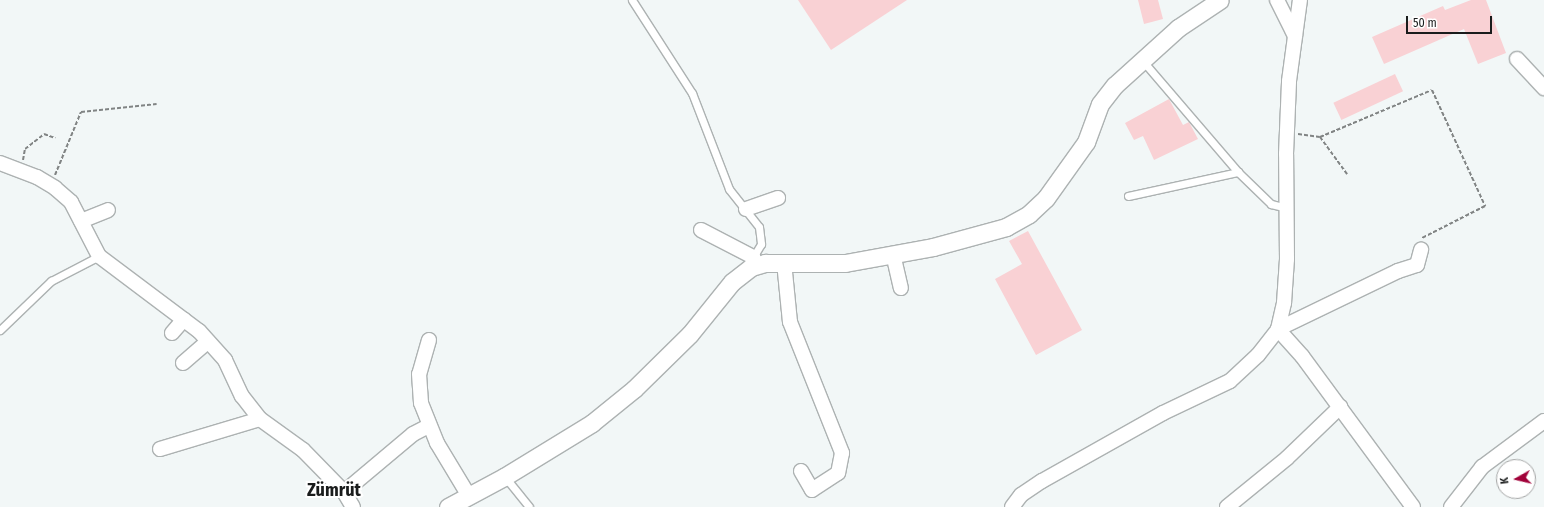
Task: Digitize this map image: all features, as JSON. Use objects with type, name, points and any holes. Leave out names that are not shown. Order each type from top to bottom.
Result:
[{"type":"street","points":[[701,230],[752,262],[845,263],[933,247],[1006,227],[1029,214],[1046,198],[1086,142],[1100,104],[1115,85],[1178,28],[1220,0]]},
{"type":"street","points":[[1277,0],[1295,37]]},
{"type":"street","points":[[1012,507],[1021,495],[1042,481],[1164,413],[1230,381],[1258,355],[1278,329],[1284,303],[1287,259],[1287,132],[1295,37],[1300,0]]},
{"type":"street","points":[[1517,60],[1544,88]]},
{"type":"street","points":[[0,163],[50,185],[71,202],[99,256],[184,319],[208,341],[225,360],[242,396],[260,419],[303,450],[344,492],[353,507]]},
{"type":"street","points":[[746,208],[778,198]]},
{"type":"street","points":[[81,221],[108,210]]},
{"type":"street","points":[[1278,329],[1398,271],[1417,265],[1421,250]]},
{"type":"street","points":[[893,254],[901,288]]},
{"type":"street","points":[[448,507],[504,477],[592,423],[634,389],[690,334],[732,282],[752,262]]},
{"type":"street","points":[[784,262],[790,322],[842,453],[838,473],[812,490],[801,471]]},
{"type":"street","points":[[172,333],[184,319]]},
{"type":"street","points":[[1278,329],[1340,406],[1413,507]]},
{"type":"street","points":[[429,340],[418,374],[418,390],[429,426],[470,496]]},
{"type":"street","points":[[183,363],[208,341]]},
{"type":"street","points":[[1227,507],[1287,458],[1340,406]]},
{"type":"street","points":[[162,454],[177,444],[260,419]]},
{"type":"street","points":[[1451,507],[1482,467],[1544,421]]},
{"type":"street","points":[[344,492],[413,434],[429,426]]},
{"type":"lane","points":[[632,0],[692,93],[724,180],[756,220],[761,235],[761,244],[752,262]]},
{"type":"lane","points":[[1142,60],[1238,172],[1271,204],[1287,208]]},
{"type":"lane","points":[[1128,196],[1238,172]]},
{"type":"lane","points":[[0,330],[47,284],[99,256]]},
{"type":"lane","points":[[504,477],[528,507]]},
{"type":"path","points":[[1287,132],[1320,136],[1432,90],[1485,206],[1417,240],[1421,250]]},
{"type":"path","points":[[50,185],[81,112],[157,104]]},
{"type":"path","points":[[22,173],[25,149],[44,134],[55,138]]},
{"type":"path","points":[[1320,136],[1347,174]]},
{"type":"building","points":[[798,0],[907,0],[831,50]]},
{"type":"building","points":[[1138,0],[1158,0],[1163,19],[1144,24]]},
{"type":"building","points":[[1471,0],[1486,0],[1506,53],[1478,64],[1464,29],[1384,64],[1372,37],[1443,6],[1445,10]]},
{"type":"building","points":[[1395,74],[1403,91],[1341,120],[1333,103]]},
{"type":"building","points":[[1169,99],[1183,125],[1189,122],[1198,139],[1154,160],[1143,136],[1134,140],[1125,123]]},
{"type":"building","points":[[1028,231],[1082,330],[1036,355],[995,279],[1022,264],[1009,241]]},
{"type":"district","name":"Zümrüt","points":[[334,490]]}]
